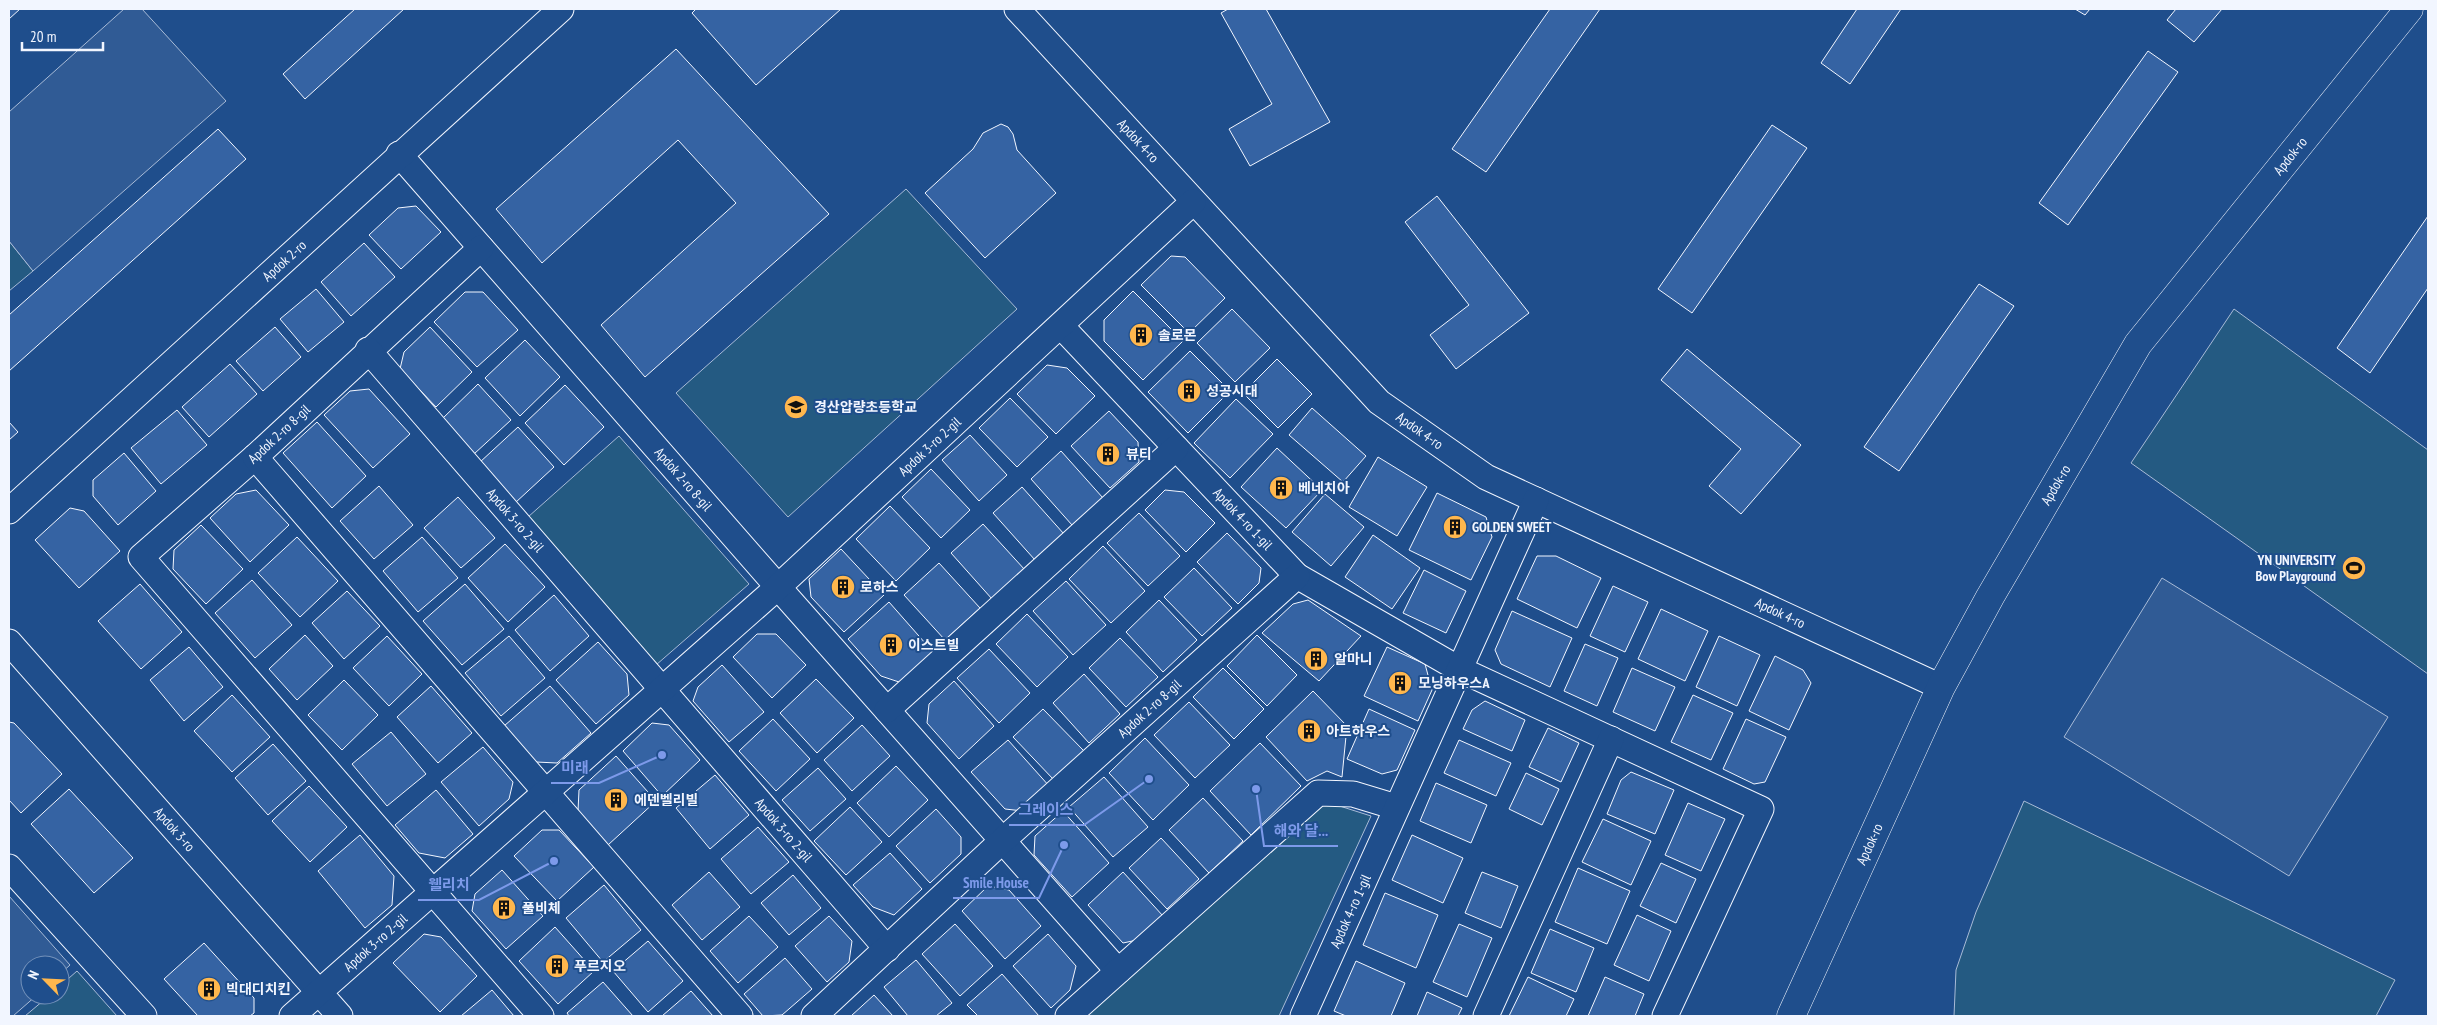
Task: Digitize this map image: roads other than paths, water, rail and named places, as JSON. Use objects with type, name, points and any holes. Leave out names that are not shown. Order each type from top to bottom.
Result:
[{"type":"street","name":"Apdok 2-ro","points":[[9,511],[561,9]]},
{"type":"street","name":"Apdok 4-ro","points":[[1017,9],[1380,402],[1486,477],[1942,687]]},
{"type":"street","name":"Apdok-ro","points":[[1790,1016],[1942,687],[1990,597],[2138,344],[2409,9]]},
{"type":"street","name":"Apdok 2-ro 8-gil","points":[[400,154],[778,587],[1118,971]]},
{"type":"street","name":"Apdok 3-ro 2-gil","points":[[292,1016],[778,587],[1194,202]]},
{"type":"street","name":"Apdok 2-ro 8-gil","points":[[432,892],[141,558],[481,248]]},
{"type":"street","name":"Apdok 4-ro 1-gil","points":[[1060,326],[1296,576],[1459,669],[1761,809],[1664,1016]]},
{"type":"street","name":"Apdok 3-ro 2-gil","points":[[368,350],[663,688],[887,949]]},
{"type":"street","points":[[887,710],[1176,448]]},
{"type":"street","points":[[254,457],[740,1016]]},
{"type":"street","name":"Apdok 4-ro 1-gil","points":[[1303,1016],[1536,500]]},
{"type":"street","name":"Apdok 2-ro 8-gil","points":[[814,1016],[1002,841],[1296,576]]},
{"type":"street","name":"Apdok 3-ro","points":[[9,642],[340,1016]]},
{"type":"street","points":[[1486,1016],[1611,739]]},
{"type":"street","points":[[1068,1016],[1318,793],[1353,794],[1396,807]]},
{"type":"street","points":[[9,867],[144,1016]]},
{"type":"street","points":[[432,892],[541,1016]]},
{"type":"place","name":"솔로몬","points":[[1141,335]]},
{"type":"place","name":"성공시대","points":[[1189,391]]},
{"type":"place","name":"경산압량초등학교","points":[[796,407]]},
{"type":"place","name":"뷰티","points":[[1108,454]]},
{"type":"place","name":"베네치아","points":[[1281,488]]},
{"type":"place","name":"GOLDEN SWEET","points":[[1455,527]]},
{"type":"place","name":"YN UNIVERSITY Bow Playground","points":[[2354,568]]},
{"type":"place","name":"로하스","points":[[843,587]]},
{"type":"place","name":"이스트빌","points":[[891,645]]},
{"type":"place","name":"알마니","points":[[1316,659]]},
{"type":"place","name":"모닝하우스A","points":[[1400,683]]},
{"type":"place","name":"아트하우스","points":[[1309,731]]},
{"type":"place","name":"미래","points":[[662,755]]},
{"type":"place","name":"그레이스","points":[[1149,779]]},
{"type":"place","name":"해와 달...","points":[[1256,789]]},
{"type":"place","name":"에덴벨리빌","points":[[616,800]]},
{"type":"place","name":"Smile House","points":[[1064,845]]},
{"type":"place","name":"웰리치","points":[[554,861]]},
{"type":"place","name":"풀비체","points":[[504,908]]},
{"type":"place","name":"푸르지오","points":[[557,966]]},
{"type":"place","name":"빅대디치킨","points":[[209,989]]}]
